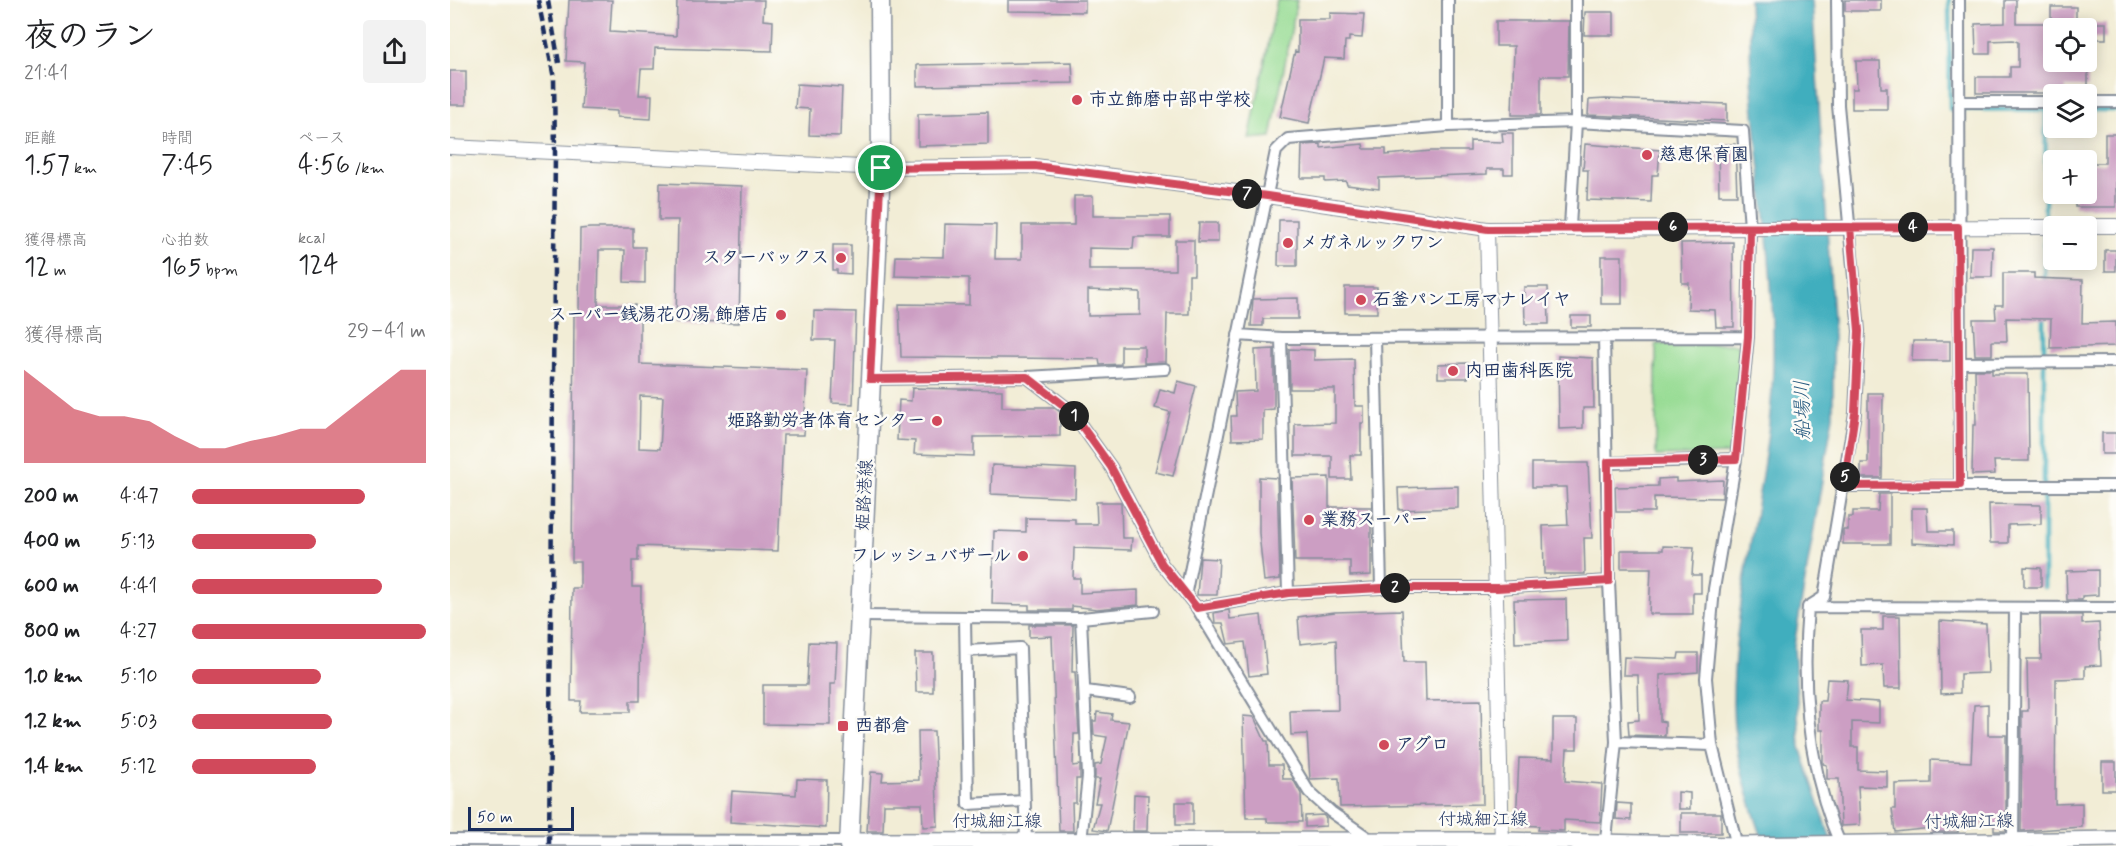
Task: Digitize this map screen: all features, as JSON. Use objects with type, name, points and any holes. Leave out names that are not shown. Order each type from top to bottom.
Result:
[{"type":"main road","name":"姫路港線","points":[[850,844],[881,168],[880,0]]},
{"type":"main road","name":"付城細江線","points":[[850,844],[1081,842],[1326,844],[1370,839],[1502,843],[1742,845],[2116,839]]},
{"type":"street","points":[[1448,0],[1448,126]]},
{"type":"street","points":[[1570,227],[1576,122],[1576,0]]},
{"type":"street","points":[[1808,607],[1824,597],[1855,413],[1859,331],[1838,105],[1837,0]]},
{"type":"street","points":[[1959,0],[1960,485]]},
{"type":"street","points":[[1959,102],[2043,102]]},
{"type":"street","points":[[2097,102],[2116,102]]},
{"type":"street","points":[[1186,591],[1276,151],[1288,139],[1448,126],[1576,122],[1743,131],[1750,228],[1748,337],[1736,459],[1714,590],[1707,667],[1712,745],[1742,845]]},
{"type":"street","points":[[450,147],[881,168],[1035,166],[1267,196],[1488,229],[2043,226]]},
{"type":"street","points":[[2097,226],[2116,226]]},
{"type":"street","points":[[1488,229],[1502,843]]},
{"type":"street","points":[[1239,335],[1281,338],[1491,339],[1748,337]]},
{"type":"street","points":[[1596,842],[1616,742],[1609,581],[1604,337]]},
{"type":"street","points":[[1281,338],[1288,593]]},
{"type":"street","points":[[1375,338],[1381,588]]},
{"type":"street","points":[[1960,363],[2116,362]]},
{"type":"street","points":[[870,379],[1027,377],[1165,369]]},
{"type":"street","points":[[1027,377],[1071,411],[1111,467],[1162,564],[1186,591],[1197,608],[1309,792],[1331,812],[1370,839]]},
{"type":"street","points":[[1608,462],[1736,459]]},
{"type":"street","points":[[1844,486],[2116,486]]},
{"type":"street","points":[[1197,608],[1288,593],[1381,588],[1497,588],[1609,581]]},
{"type":"street","points":[[1808,607],[2116,608]]},
{"type":"street","points":[[1808,607],[1805,702],[1819,782],[1838,844]]},
{"type":"street","points":[[2013,841],[2015,608]]},
{"type":"street","points":[[860,616],[1081,618],[1152,611]]},
{"type":"street","points":[[965,617],[968,804],[1025,801]]},
{"type":"street","points":[[1081,618],[1088,776],[1081,842]]},
{"type":"street","points":[[966,651],[1020,648],[1026,842]]},
{"type":"street","points":[[1086,691],[1130,697]]},
{"type":"street","points":[[1616,742],[1712,745]]},
{"type":"street","points":[[450,840],[510,843],[850,844]]},
{"type":"green space","points":[[1277,0],[1297,0],[1271,137],[1249,139]]},
{"type":"green space","points":[[1656,344],[1736,344],[1741,347],[1743,356],[1732,450],[1729,454],[1656,456]]},
{"type":"water","name":"船場川","points":[[1749,0],[1812,0],[1833,318],[1833,416],[1794,646],[1800,747],[1833,846],[1765,846],[1743,777],[1734,723],[1735,663],[1739,621],[1765,455],[1773,371],[1772,298],[1751,77]]},
{"type":"building","points":[[569,0],[612,0],[610,32],[676,36],[677,0],[764,0],[763,20],[773,21],[772,51],[655,48],[654,69],[641,69],[639,95],[652,95],[651,119],[617,117],[617,111],[581,109],[584,62],[566,61]]},
{"type":"building","points":[[1008,0],[1085,0],[1085,12],[1008,11]]},
{"type":"building","points":[[1845,0],[1881,0],[1881,11],[1845,11]]},
{"type":"building","points":[[2005,0],[2016,0],[2016,23],[2043,23],[2043,72],[2088,72],[2088,84],[2043,84],[2043,93],[1976,93],[1976,77],[2010,77],[2010,67],[2018,67],[2018,42],[2013,40],[1990,41],[1990,54],[1976,54],[1975,24],[2005,23]]},
{"type":"building","points":[[2051,7],[2076,7],[2076,18],[2051,18]]},
{"type":"building","points":[[1585,12],[1614,12],[1614,35],[1584,35]]},
{"type":"building","points":[[1330,13],[1364,14],[1362,38],[1349,37],[1349,41],[1345,41],[1344,59],[1324,58],[1309,123],[1280,117],[1295,51],[1298,52],[1298,19],[1330,19]]},
{"type":"building","points":[[1496,21],[1569,21],[1568,76],[1541,76],[1541,115],[1512,115],[1514,46],[1496,46]]},
{"type":"building","points":[[2097,23],[2106,23],[2106,39],[2097,39]]},
{"type":"building","points":[[1856,61],[1880,61],[1881,88],[1887,88],[1887,109],[1852,109],[1852,89],[1857,89]]},
{"type":"building","points":[[1072,62],[1073,83],[917,86],[917,65]]},
{"type":"building","points":[[450,71],[466,71],[466,105],[450,105]]},
{"type":"building","points":[[797,84],[842,87],[840,136],[809,135],[810,109],[795,108]]},
{"type":"building","points":[[1589,100],[1727,104],[1727,121],[1588,115]]},
{"type":"building","points":[[988,112],[988,144],[918,146],[918,114]]},
{"type":"building","points":[[1502,133],[1513,133],[1513,174],[1504,174],[1504,169],[1487,169],[1487,174],[1379,178],[1379,189],[1347,185],[1346,181],[1325,182],[1325,178],[1301,178],[1302,145],[1321,144],[1321,148],[1363,144],[1364,149],[1386,149],[1386,155],[1431,151],[1470,151],[1470,141],[1503,142]]},
{"type":"building","points":[[2105,134],[2116,134],[2116,207],[2075,207],[2075,204],[2097,204],[2097,163],[2105,163]]},
{"type":"building","points":[[1585,144],[1660,150],[1658,175],[1652,175],[1651,202],[1587,200],[1588,170],[1583,170]]},
{"type":"building","points":[[1735,144],[1737,195],[1719,195],[1718,145]]},
{"type":"building","points":[[660,183],[742,186],[739,323],[676,322],[678,220],[659,220]]},
{"type":"building","points":[[1074,196],[1093,196],[1093,216],[1170,216],[1170,237],[1134,237],[1133,249],[1089,248],[1089,270],[1175,270],[1175,240],[1194,240],[1194,275],[1189,275],[1189,314],[1167,314],[1166,362],[1144,363],[1144,346],[1121,346],[1121,364],[1100,365],[1099,359],[901,357],[899,304],[969,305],[969,278],[895,276],[896,256],[944,257],[945,224],[996,225],[995,259],[1022,259],[1022,225],[1074,225]],"holes":[[[1088,290],[1140,292],[1140,315],[1088,316]]]},
{"type":"building","name":"メガネルックワン","points":[[1279,220],[1297,220],[1297,266],[1278,266]]},
{"type":"building","points":[[1199,223],[1218,223],[1218,242],[1198,242]]},
{"type":"building","points":[[633,228],[633,247],[645,247],[645,283],[624,282],[625,250],[599,250],[598,305],[635,305],[635,317],[640,317],[640,364],[807,370],[804,435],[783,435],[778,551],[638,546],[638,561],[632,561],[632,587],[641,587],[640,701],[630,701],[630,712],[580,712],[581,701],[571,701],[572,588],[580,588],[580,562],[572,562],[574,315],[579,315],[580,229]],"holes":[[[640,396],[663,397],[660,449],[639,448]]]},
{"type":"building","points":[[1733,242],[1734,327],[1716,327],[1715,310],[1688,309],[1689,283],[1682,283],[1681,243]]},
{"type":"building","points":[[833,245],[851,245],[851,274],[837,273],[837,270],[833,270]]},
{"type":"building","points":[[1971,247],[1993,247],[1992,277],[1970,277]]},
{"type":"building","points":[[2105,250],[2116,250],[2116,271],[2105,271]]},
{"type":"building","points":[[1601,256],[1622,256],[1622,304],[1601,304]]},
{"type":"building","points":[[2003,273],[2034,273],[2034,278],[2083,280],[2082,323],[2116,322],[2116,346],[2050,348],[2051,319],[2006,318],[2007,341],[1992,341],[1992,355],[1975,355],[1973,319],[1996,319],[1995,305],[2003,305]]},
{"type":"building","name":"石釜パン工房マナレイヤ","points":[[1345,287],[1377,287],[1377,313],[1345,313]]},
{"type":"building","points":[[1524,287],[1548,287],[1549,324],[1525,324]]},
{"type":"building","points":[[1298,298],[1298,319],[1263,319],[1263,326],[1251,326],[1253,299]]},
{"type":"building","points":[[814,311],[856,312],[853,404],[832,403],[835,340],[813,340]]},
{"type":"building","points":[[1571,316],[1591,316],[1591,327],[1571,327]]},
{"type":"building","points":[[1913,341],[1950,341],[1950,361],[1912,361]]},
{"type":"building","points":[[1274,349],[1274,409],[1263,410],[1263,439],[1232,440],[1231,416],[1236,416],[1235,392],[1256,391],[1255,350]]},
{"type":"building","points":[[1289,349],[1314,350],[1314,360],[1354,359],[1355,406],[1364,406],[1364,423],[1361,423],[1361,455],[1350,455],[1351,479],[1332,479],[1332,456],[1295,456],[1295,424],[1335,423],[1335,389],[1290,389]]},
{"type":"building","points":[[1558,356],[1593,358],[1594,408],[1583,408],[1583,428],[1559,429]]},
{"type":"building","name":"内田歯科医院","points":[[1468,363],[1468,378],[1438,378],[1438,364]]},
{"type":"building","points":[[1975,370],[1992,370],[1992,374],[2028,374],[2029,461],[1994,461],[1995,474],[1972,475],[1973,425],[1976,425]]},
{"type":"building","points":[[1178,381],[1196,386],[1173,476],[1155,472],[1170,412],[1155,408],[1160,389],[1175,393]]},
{"type":"building","name":"姫路勤労者体育センター","points":[[912,388],[1002,390],[1002,407],[1053,407],[1060,412],[1060,436],[974,437],[974,456],[914,454],[915,441],[897,440],[899,400],[911,401]]},
{"type":"building","points":[[1868,393],[1883,393],[1882,478],[1861,478],[1861,463],[1868,463]]},
{"type":"building","points":[[2102,433],[2116,433],[2116,454],[2102,454]]},
{"type":"building","points":[[1532,463],[1588,463],[1592,538],[1584,538],[1585,574],[1544,574],[1543,526],[1568,525],[1566,487],[1532,487]]},
{"type":"building","points":[[992,465],[1076,469],[1075,498],[991,494]]},
{"type":"building","points":[[1259,477],[1277,478],[1280,579],[1264,581],[1259,533]]},
{"type":"building","points":[[1329,477],[1329,507],[1371,507],[1371,575],[1350,576],[1350,561],[1295,561],[1292,478]]},
{"type":"building","points":[[1676,478],[1676,482],[1723,480],[1722,498],[1654,497],[1654,512],[1616,512],[1615,487],[1658,486],[1658,479]]},
{"type":"building","points":[[1458,486],[1458,508],[1399,510],[1398,488]]},
{"type":"building","points":[[1879,494],[1890,494],[1890,544],[1843,544],[1843,530],[1848,530],[1848,517],[1853,517],[1853,511],[1878,511]]},
{"type":"building","points":[[1096,502],[1121,502],[1122,538],[1132,538],[1131,550],[1074,548],[1073,578],[1080,578],[1080,593],[1138,590],[1138,605],[1097,609],[1072,606],[1072,610],[1029,610],[1029,605],[992,604],[994,531],[1026,532],[1026,518],[1075,519],[1075,524],[1097,524]]},
{"type":"building","points":[[1989,504],[2041,505],[2041,524],[2008,525],[2008,543],[1990,543]]},
{"type":"building","points":[[1912,508],[1927,508],[1928,531],[1953,531],[1953,545],[1912,543]]},
{"type":"building","points":[[1663,546],[1694,547],[1692,575],[1701,575],[1701,593],[1693,593],[1693,614],[1649,614],[1651,568],[1621,568],[1621,550],[1663,550]]},
{"type":"building","points":[[1200,558],[1219,559],[1217,595],[1197,595]]},
{"type":"building","points":[[2024,567],[2041,568],[2041,587],[2024,587]]},
{"type":"building","points":[[2098,570],[2098,595],[2082,596],[2082,600],[2067,600],[2066,571]]},
{"type":"building","points":[[1566,599],[1567,641],[1515,643],[1514,600]]},
{"type":"building","points":[[1229,610],[1230,619],[1261,615],[1267,674],[1249,676],[1245,642],[1228,644],[1223,623],[1215,623],[1214,613]]},
{"type":"building","points":[[1402,610],[1404,662],[1425,662],[1426,701],[1481,700],[1483,804],[1340,807],[1339,778],[1310,779],[1307,734],[1291,735],[1290,711],[1338,710],[1336,640],[1300,644],[1298,617],[1335,612]]},
{"type":"building","points":[[2040,615],[2082,615],[2082,624],[2099,623],[2101,665],[2085,666],[2085,678],[2056,679],[2055,804],[2082,803],[2082,827],[2021,831],[2022,711],[2028,711],[2027,659],[2041,659]]},
{"type":"building","points":[[1883,616],[1900,616],[1901,688],[1884,688],[1883,665],[1862,666],[1861,630],[1883,630]]},
{"type":"building","points":[[1940,621],[1986,624],[1988,673],[1960,674],[1960,693],[1941,694]]},
{"type":"building","points":[[1029,625],[1073,625],[1072,672],[1075,672],[1079,734],[1074,734],[1073,766],[1080,765],[1080,779],[1076,779],[1076,803],[1072,803],[1073,831],[1059,831],[1052,636],[1029,637]]},
{"type":"building","points":[[809,642],[837,643],[835,684],[830,684],[830,725],[763,724],[763,685],[807,685]]},
{"type":"building","points":[[915,653],[933,653],[933,692],[916,692]]},
{"type":"building","points":[[1679,653],[1698,653],[1698,672],[1660,675],[1660,721],[1665,722],[1665,736],[1629,735],[1628,721],[1639,720],[1638,675],[1623,675],[1624,657],[1678,659]]},
{"type":"building","points":[[1827,679],[1848,680],[1846,700],[1879,702],[1879,723],[1852,722],[1852,747],[1858,747],[1858,770],[1887,771],[1887,787],[1858,786],[1860,825],[1841,826],[1839,779],[1827,779],[1827,765],[1823,764],[1823,730],[1819,730],[1819,701],[1825,701]]},
{"type":"building","points":[[1988,704],[1988,735],[2006,735],[2006,831],[1994,831],[1994,824],[1958,825],[1958,832],[1932,832],[1932,828],[1895,832],[1892,809],[1895,809],[1895,784],[1931,783],[1931,760],[1971,762],[1974,705]]},
{"type":"building","points":[[1097,712],[1112,714],[1111,720],[1129,722],[1107,831],[1093,829],[1100,803],[1095,803],[1100,779],[1095,779],[1095,765],[1101,764],[1107,737],[1094,735],[1093,721],[1096,721]]},
{"type":"building","points":[[1243,716],[1254,717],[1265,741],[1268,741],[1269,765],[1282,765],[1283,779],[1293,779],[1301,794],[1302,822],[1267,822],[1267,818],[1246,818]]},
{"type":"building","points":[[1553,719],[1577,719],[1577,749],[1567,749],[1565,781],[1602,784],[1600,822],[1564,820],[1564,831],[1538,830],[1539,826],[1516,825],[1519,758],[1553,759]]},
{"type":"building","points":[[918,731],[934,731],[938,826],[923,827],[922,804],[884,804],[883,831],[867,831],[871,772],[883,773],[882,781],[919,780]]},
{"type":"building","points":[[2102,762],[2116,762],[2116,790],[2102,790]]},
{"type":"building","points":[[797,779],[827,780],[826,828],[730,822],[732,791],[796,795]]},
{"type":"building","points":[[1678,792],[1690,793],[1690,809],[1678,809]]},
{"type":"building","points":[[1134,794],[1148,795],[1147,831],[1133,831]]},
{"type":"building","points":[[1176,802],[1193,802],[1193,825],[1176,825]]},
{"type":"building","points":[[1617,803],[1631,804],[1631,820],[1616,819]]},
{"type":"building","points":[[1681,813],[1721,813],[1721,833],[1681,833]]},
{"type":"building","points":[[1323,815],[1326,818],[1326,826],[1305,827],[1305,816]]},
{"type":"waterway","points":[[1949,0],[1950,109],[2043,110]]},
{"type":"waterway","points":[[2097,110],[2116,110]]},
{"type":"waterway","points":[[2044,284],[2046,138]]},
{"type":"waterway","points":[[2044,314],[2044,587]]},
{"type":"railway","points":[[538,0],[554,78],[555,152],[549,846]]},
{"type":"railway","points":[[548,1],[559,63]]},
{"type":"place","name":"市立飾磨中部中学校","points":[[1077,100]]},
{"type":"place","name":"慈恵保育園","points":[[1647,155]]},
{"type":"place","name":"メガネルックワン","points":[[1288,243]]},
{"type":"place","name":"スターバックス","points":[[841,258]]},
{"type":"place","name":"石釜パン工房マナレイヤ","points":[[1361,300]]},
{"type":"place","name":"スーパー銭湯花の湯 飾磨店","points":[[781,315]]},
{"type":"place","name":"内田歯科医院","points":[[1453,371]]},
{"type":"place","name":"姫路勤労者体育センター","points":[[937,421]]},
{"type":"place","name":"業務スーパー","points":[[1309,520]]},
{"type":"place","name":"フレッシュバザール","points":[[1023,556]]},
{"type":"place","name":"西都倉","points":[[843,726]]},
{"type":"place","name":"アグロ","points":[[1384,745]]},
{"type":"route","points":[[881,168],[870,379],[1027,377],[1071,411],[1111,467],[1162,564],[1186,591],[1197,608],[1288,593],[1381,588],[1497,588],[1609,581],[1608,462],[1736,459],[1748,337],[1750,228],[1850,227],[1958,227],[1960,485],[1844,486],[1855,413],[1859,331],[1850,227],[1488,229],[1253,194],[1035,166],[881,168]]}]
